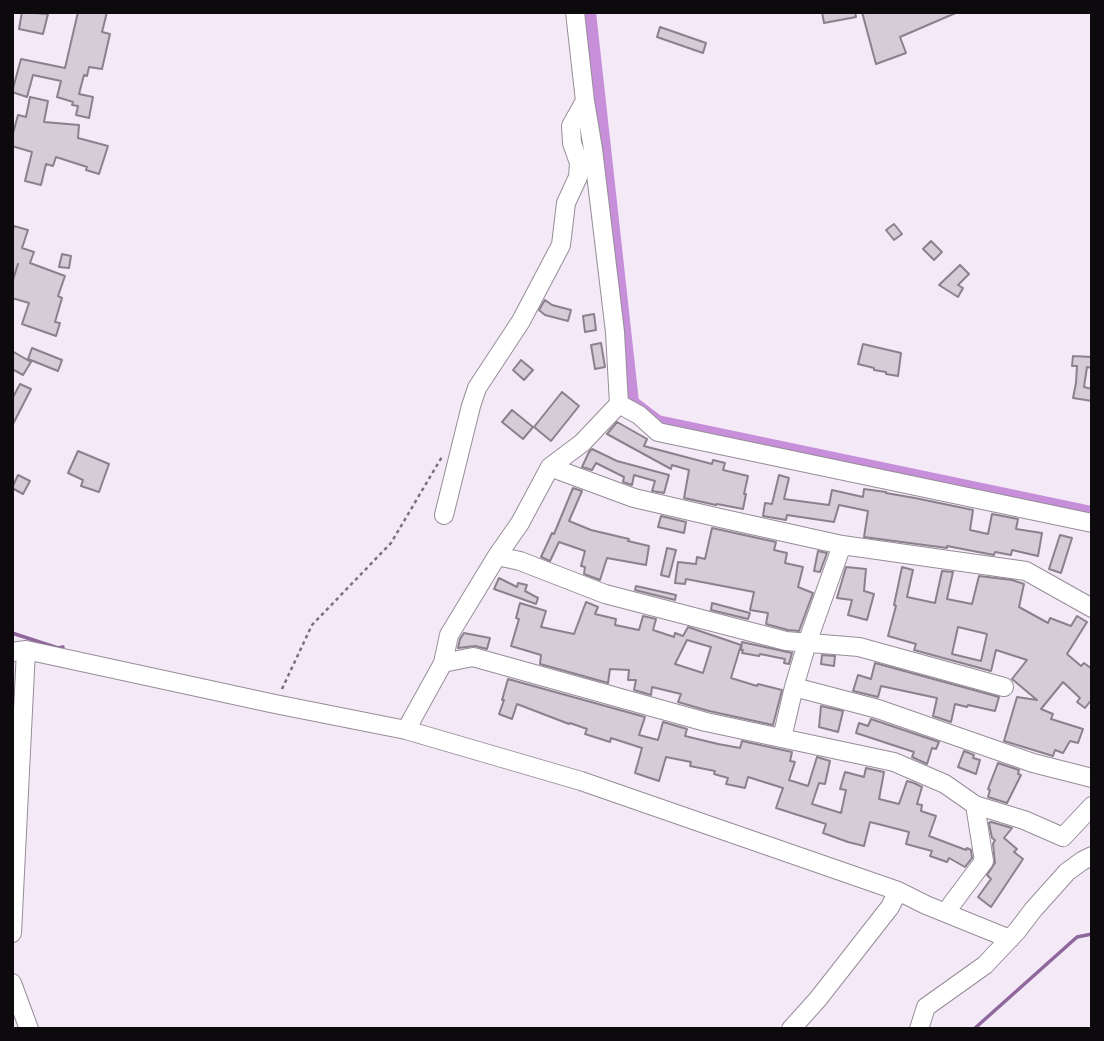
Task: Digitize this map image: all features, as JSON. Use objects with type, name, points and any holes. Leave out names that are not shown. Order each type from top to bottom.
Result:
[{"type":"street","points":[[405,730],[443,663],[449,635],[520,523],[550,467],[582,443],[619,404],[615,332],[575,12]]},
{"type":"street","points":[[444,515],[477,388],[520,321],[561,245],[566,203],[578,177],[579,163],[572,143],[572,125],[585,101]]},
{"type":"street","points":[[619,404],[639,415],[659,432],[1092,523]]},
{"type":"street","points":[[550,467],[634,498],[842,545],[1026,571],[1092,608]]},
{"type":"street","points":[[782,738],[807,643],[842,545]]},
{"type":"street","points":[[497,556],[520,561],[606,594],[786,641],[859,647],[1004,687]]},
{"type":"street","points":[[12,933],[19,651],[405,730],[581,781],[898,891],[1010,939]]},
{"type":"street","points":[[443,663],[473,657],[706,722],[894,762],[945,784],[975,805],[1024,820],[1063,837],[1092,806]]},
{"type":"street","points":[[794,687],[878,709],[1032,763],[1092,778]]},
{"type":"street","points":[[950,914],[951,905],[984,860],[975,805]]},
{"type":"street","points":[[919,1029],[926,1007],[985,965],[1067,872],[1092,856]]},
{"type":"street","points":[[791,1029],[890,907],[898,891]]},
{"type":"street","points":[[12,983],[29,1029]]},
{"type":"path","points":[[275,704],[312,625],[391,543],[444,452]]},
{"type":"building","points":[[22,12],[48,14],[43,34],[19,29]]},
{"type":"building","points":[[78,12],[107,12],[102,32],[110,34],[102,69],[89,67],[79,94],[93,97],[89,118],[76,115],[78,106],[57,97],[61,81],[33,75],[27,97],[12,92],[21,59],[65,68]]},
{"type":"building","points":[[822,12],[855,12],[856,17],[824,23]]},
{"type":"building","points":[[862,12],[958,12],[900,37],[906,53],[876,64]]},
{"type":"building","points":[[660,27],[706,43],[703,53],[657,37]]},
{"type":"building","points":[[30,97],[48,101],[44,122],[79,125],[78,138],[108,146],[99,174],[56,157],[53,166],[46,164],[41,185],[25,181],[32,152],[12,146],[12,137],[18,115],[26,117]]},
{"type":"building","points":[[894,224],[902,234],[894,240],[886,230]]},
{"type":"building","points":[[14,226],[28,230],[22,248],[34,252],[30,263],[65,276],[58,296],[62,298],[55,322],[60,323],[56,336],[22,324],[29,303],[12,298],[12,283],[18,264],[15,273],[12,273]]},
{"type":"building","points":[[931,241],[942,252],[934,260],[923,249]]},
{"type":"building","points":[[62,254],[71,256],[69,268],[59,267]]},
{"type":"building","points":[[960,265],[969,274],[958,285],[963,288],[958,297],[939,285]]},
{"type":"building","points":[[545,300],[552,305],[571,310],[568,321],[545,315],[539,310]]},
{"type":"building","points":[[594,314],[596,330],[585,332],[583,316]]},
{"type":"building","points":[[601,343],[605,367],[595,369],[591,345]]},
{"type":"building","points":[[863,344],[901,353],[898,376],[858,364]]},
{"type":"building","points":[[32,348],[62,360],[58,371],[28,359]]},
{"type":"building","points":[[12,351],[31,362],[23,375],[12,369]]},
{"type":"building","points":[[1073,356],[1092,357],[1092,368],[1087,367],[1084,387],[1092,389],[1092,401],[1073,398],[1077,366],[1072,366]]},
{"type":"building","points":[[521,360],[533,370],[524,380],[513,370]]},
{"type":"building","points":[[20,384],[31,389],[12,426],[12,399]]},
{"type":"building","points":[[562,392],[579,406],[551,441],[534,427]]},
{"type":"building","points":[[512,410],[533,427],[523,439],[502,422]]},
{"type":"building","points":[[617,422],[647,439],[644,446],[712,464],[713,460],[725,463],[723,470],[748,476],[743,509],[684,498],[689,470],[672,465],[671,469],[607,434]]},
{"type":"building","points":[[592,449],[617,461],[669,475],[664,493],[652,491],[655,481],[634,475],[632,485],[623,482],[624,477],[596,463],[592,470],[582,467]]},
{"type":"building","points":[[78,451],[109,464],[99,492],[81,486],[83,480],[68,473]]},
{"type":"building","points":[[18,475],[30,481],[23,494],[12,488]]},
{"type":"building","points":[[779,475],[789,478],[784,499],[829,505],[832,490],[863,497],[864,489],[886,492],[973,510],[970,530],[988,534],[992,514],[1018,519],[1016,529],[1042,533],[1038,556],[1012,550],[1011,555],[995,552],[994,555],[947,546],[864,537],[868,511],[839,505],[834,522],[787,515],[786,520],[763,516],[765,503],[772,504]]},
{"type":"building","points":[[573,488],[582,491],[569,521],[649,546],[646,565],[607,558],[600,580],[584,574],[585,567],[581,566],[585,551],[559,542],[550,561],[541,557],[552,533],[554,534]]},
{"type":"building","points":[[661,516],[686,522],[684,533],[658,527]]},
{"type":"building","points":[[712,528],[776,542],[774,550],[787,553],[785,563],[803,567],[798,587],[813,593],[799,631],[766,624],[768,613],[750,610],[754,592],[686,579],[685,584],[675,583],[678,562],[696,564],[697,557],[705,559]]},
{"type":"building","points":[[1060,535],[1072,538],[1061,573],[1049,569]]},
{"type":"building","points":[[667,548],[676,550],[669,577],[661,575]]},
{"type":"building","points":[[818,551],[827,553],[820,572],[814,571]]},
{"type":"building","points":[[846,567],[866,569],[864,591],[874,594],[867,620],[848,615],[852,600],[837,598]]},
{"type":"building","points":[[902,567],[913,570],[907,597],[935,603],[942,571],[953,572],[947,599],[972,604],[979,576],[1012,580],[1024,584],[1019,607],[1048,623],[1050,618],[1071,626],[1077,616],[1087,622],[1067,654],[1081,666],[1084,663],[1092,669],[1092,699],[1085,708],[1077,702],[1080,698],[1063,682],[1041,709],[1053,714],[1051,719],[1083,729],[1078,743],[1070,741],[1063,753],[1055,750],[1053,756],[1004,741],[1017,697],[1037,700],[1012,679],[1027,660],[996,650],[991,671],[914,650],[916,644],[888,636],[896,606],[894,605]],"holes":[[[958,627],[987,634],[981,661],[952,654]]]},
{"type":"building","points":[[499,578],[517,587],[518,583],[527,585],[525,591],[538,598],[536,604],[494,589]]},
{"type":"building","points":[[636,586],[676,595],[675,600],[635,590]]},
{"type":"building","points":[[586,602],[598,607],[595,614],[616,619],[615,625],[639,630],[643,616],[656,619],[653,630],[674,637],[675,633],[683,636],[688,627],[741,645],[731,678],[782,690],[773,725],[678,702],[681,694],[652,687],[651,695],[634,690],[636,680],[628,680],[629,670],[610,669],[608,683],[540,664],[541,655],[511,646],[519,619],[516,618],[520,603],[546,611],[541,627],[574,634]],"holes":[[[687,640],[711,647],[703,673],[675,664]]]},
{"type":"building","points":[[712,603],[750,613],[748,619],[711,610]]},
{"type":"building","points":[[464,633],[490,638],[487,649],[475,646],[458,648]]},
{"type":"building","points":[[742,642],[792,653],[789,664],[784,663],[785,659],[742,653]]},
{"type":"building","points":[[822,655],[835,656],[834,666],[821,664]]},
{"type":"building","points":[[875,663],[999,697],[995,711],[955,704],[951,722],[933,716],[937,698],[881,686],[878,697],[853,691],[858,675],[871,679]]},
{"type":"building","points":[[508,679],[645,717],[639,735],[658,740],[663,722],[687,729],[685,736],[718,744],[740,748],[742,741],[792,752],[790,761],[795,762],[789,780],[808,786],[817,757],[830,761],[825,784],[819,783],[812,804],[841,813],[846,790],[840,789],[845,772],[864,777],[866,768],[884,772],[879,799],[899,804],[907,781],[914,783],[922,787],[917,804],[922,805],[921,811],[936,816],[929,836],[971,850],[972,858],[965,867],[949,858],[947,862],[930,856],[932,851],[906,844],[909,832],[870,822],[864,846],[848,842],[823,833],[826,824],[776,808],[783,788],[748,777],[745,788],[726,784],[728,778],[714,774],[715,771],[690,766],[691,762],[666,757],[659,781],[635,773],[642,748],[611,738],[610,742],[585,734],[587,729],[517,704],[512,719],[499,714]]},
{"type":"building","points":[[821,706],[843,711],[838,732],[819,727]]},
{"type":"building","points":[[871,719],[939,742],[936,749],[932,748],[927,764],[912,757],[914,752],[856,733],[859,723],[868,726]]},
{"type":"building","points":[[964,751],[980,760],[976,774],[958,767]]},
{"type":"building","points":[[998,763],[1019,770],[1018,774],[1021,775],[1007,803],[988,797],[988,789]]},
{"type":"building","points":[[991,822],[1012,828],[1004,838],[1017,849],[1014,852],[1023,859],[991,907],[978,897],[991,879],[987,875],[995,863],[995,840],[992,838]]},
{"type":"waterway","points":[[590,12],[633,402],[658,421],[1092,512]]},
{"type":"waterway","points":[[12,633],[58,648],[63,647]]},
{"type":"waterway","points":[[974,1029],[1077,937],[1092,934]]}]
